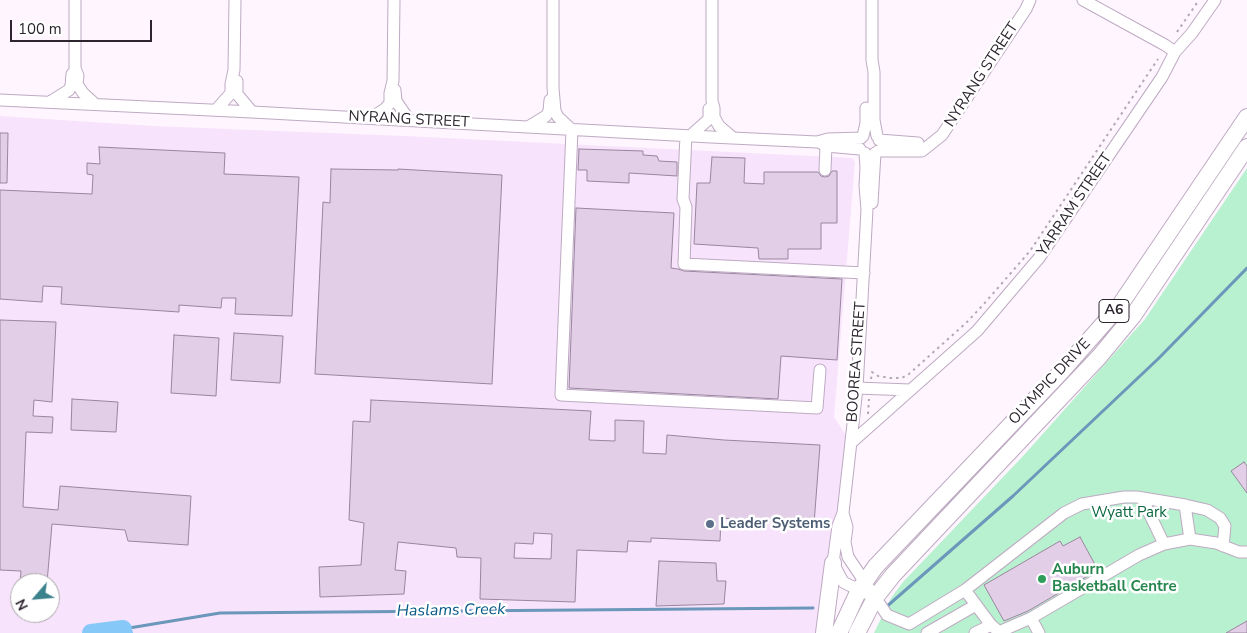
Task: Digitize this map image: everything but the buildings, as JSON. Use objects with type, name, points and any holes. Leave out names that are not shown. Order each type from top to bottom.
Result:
[{"type":"highway","name":"OLYMPIC DRIVE","points":[[862,586],[876,566],[1061,372],[1120,305],[1247,117]]},
{"type":"highway","name":"OLYMPIC DRIVE","points":[[875,598],[890,577],[1099,356],[1134,316],[1247,147]]},
{"type":"highway","points":[[824,633],[833,563]]},
{"type":"highway","name":"A6","points":[[839,633],[862,586]]},
{"type":"highway","name":"A6","points":[[857,633],[875,598]]},
{"type":"street","points":[[75,0],[75,68],[79,89],[94,104]]},
{"type":"street","points":[[216,110],[231,93],[234,70],[235,0]]},
{"type":"street","points":[[370,118],[385,109],[390,103],[393,81],[394,0]]},
{"type":"street","points":[[553,0],[553,88],[555,111],[558,117],[572,130],[561,395],[817,408],[820,370]]},
{"type":"street","points":[[712,0],[712,101],[714,117],[718,126],[732,137]]},
{"type":"street","name":"BOOREA STREET","points":[[862,586],[843,582],[833,563],[838,526],[843,513],[857,388],[870,145],[866,123],[867,74],[872,60],[872,0]]},
{"type":"street","name":"NYRANG STREET","points":[[0,100],[732,137],[922,150],[942,135],[1026,9],[1030,0]]},
{"type":"street","points":[[1082,0],[1175,52]]},
{"type":"street","name":"YARRAM STREET","points":[[851,443],[977,331],[1039,258],[1162,77],[1175,52],[1192,33],[1215,0]]},
{"type":"street","points":[[50,102],[72,86],[71,75],[75,68]]},
{"type":"street","points":[[234,70],[237,94],[252,112]]},
{"type":"street","points":[[393,81],[396,101],[409,120]]},
{"type":"street","points":[[528,128],[546,116],[549,111],[553,88]]},
{"type":"street","points":[[712,101],[708,109],[709,118],[688,136],[683,199],[686,206],[684,264],[864,273]]},
{"type":"street","points":[[822,144],[825,170]]},
{"type":"street","points":[[857,388],[910,390]]},
{"type":"street","points":[[909,624],[965,590],[1073,507],[1082,504],[1124,497],[1142,498],[1206,510],[1220,518],[1224,526],[1223,546]]},
{"type":"street","points":[[1142,498],[1164,544]]},
{"type":"street","points":[[1185,505],[1190,539]]},
{"type":"street","name":"BOOREA STREET","points":[[843,513],[846,527],[846,554],[862,586],[875,598],[887,615],[909,624],[920,633]]},
{"type":"street","points":[[965,590],[991,625],[1002,632],[1031,618],[1139,555],[1164,544],[1190,539],[1216,543],[1239,552],[1247,552]]},
{"type":"street","points":[[926,633],[976,605]]},
{"type":"street","points":[[1031,618],[1039,633]]},
{"type":"street","points":[[975,633],[991,625]]},
{"type":"path","points":[[1177,32],[1198,0]]},
{"type":"path","name":"YARRAM STREET","points":[[869,388],[872,372],[878,376],[890,378],[902,378],[909,374],[972,317],[1030,251],[1158,59]]},
{"type":"path","points":[[869,388],[869,426]]},
{"type":"shaded area","points":[[0,116],[153,126],[852,158],[855,162],[834,417],[851,443],[824,633],[0,633]]},
{"type":"green space","name":"Wyatt Park","points":[[1247,168],[1247,633],[874,633],[891,598],[903,582],[1024,455],[1145,319]]},
{"type":"waterway","points":[[885,608],[1013,496],[1159,358],[1247,268]]},
{"type":"waterway","name":"Haslams Creek","points":[[123,629],[220,613],[813,608]]},
{"type":"waterway","name":"Haslams Creek","points":[[123,629],[128,633]]},
{"type":"waterway","name":"Haslams Creek","points":[[91,633],[123,629]]},
{"type":"place","name":"Leader Systems","points":[[710,524]]},
{"type":"place","name":"Auburn Basketball Centre","points":[[1042,579]]}]
